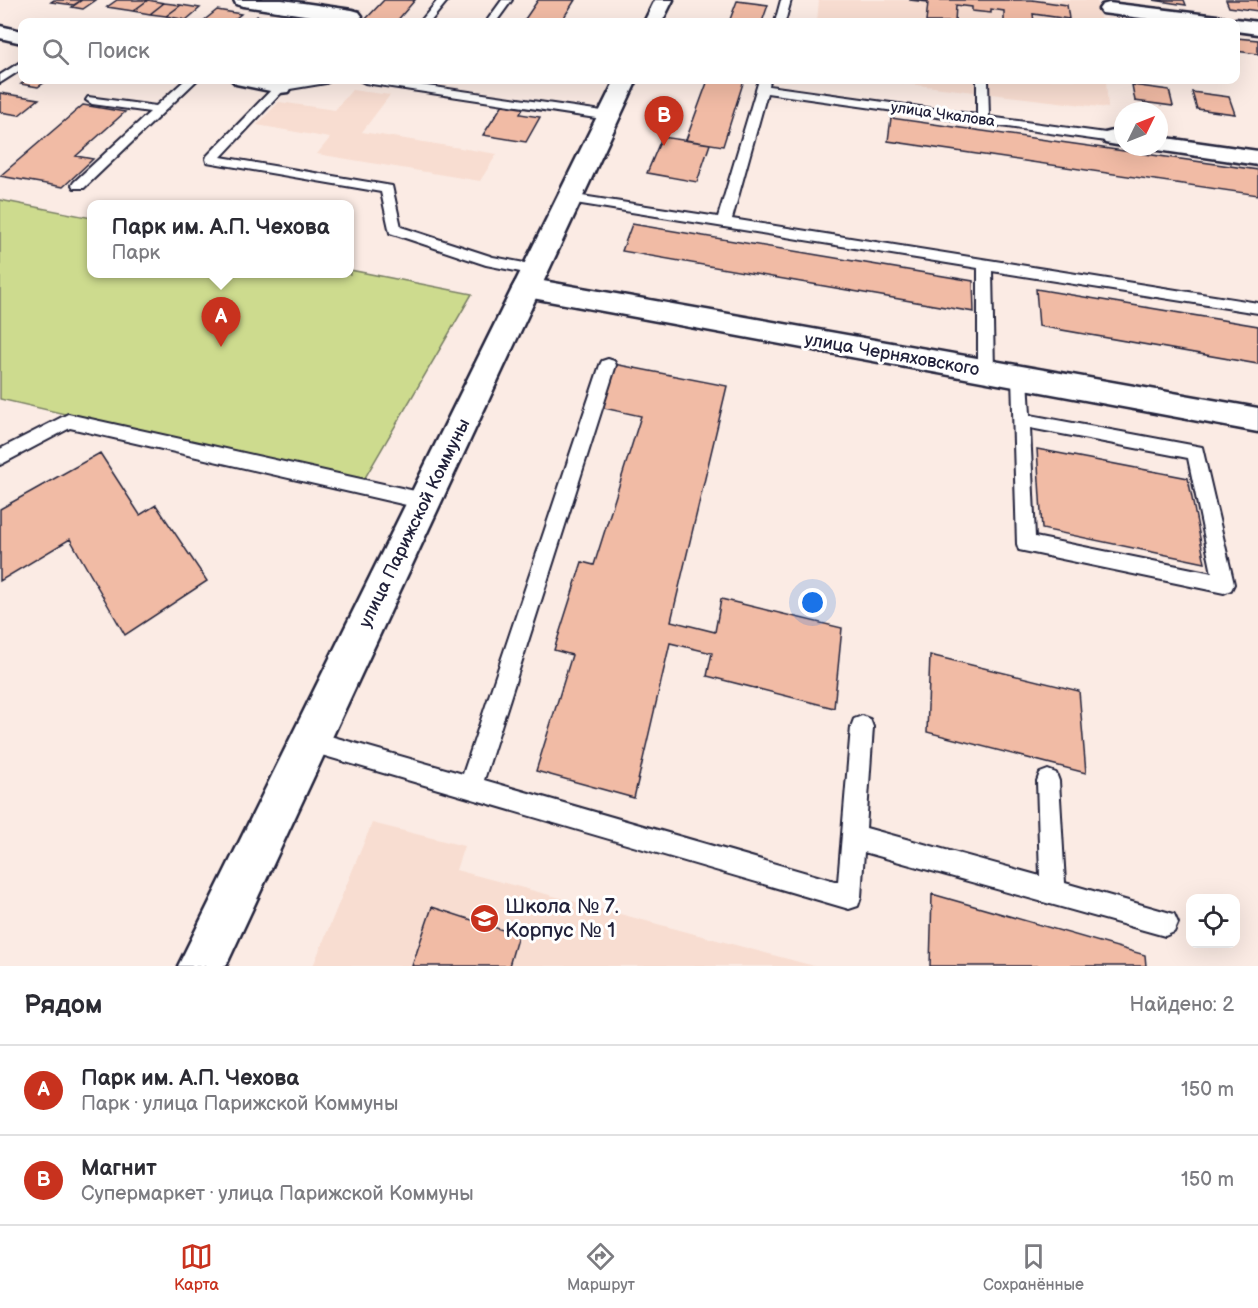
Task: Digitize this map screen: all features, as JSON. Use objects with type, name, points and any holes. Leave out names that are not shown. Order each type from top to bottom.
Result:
[{"type":"street","points":[[243,0],[338,18]]},
{"type":"street","points":[[351,18],[368,0]]},
{"type":"street","points":[[655,18],[664,0]]},
{"type":"street","points":[[1109,9],[1184,18]]},
{"type":"street","points":[[1240,26],[1258,28]]},
{"type":"street","points":[[0,33],[18,36]]},
{"type":"street","points":[[264,84],[280,87]]},
{"type":"street","name":"улица Парижской Коммуны","points":[[202,966],[624,84]]},
{"type":"street","points":[[1168,145],[1258,158]]},
{"type":"street","name":"улица Черняховского","points":[[530,279],[986,371],[1258,420]]},
{"type":"lane","points":[[428,18],[443,0]]},
{"type":"lane","points":[[494,18],[507,0]]},
{"type":"lane","points":[[781,18],[786,0]]},
{"type":"lane","points":[[0,80],[18,67]]},
{"type":"lane","points":[[79,185],[187,84]]},
{"type":"lane","points":[[300,84],[280,87],[212,159],[387,189],[395,230],[491,262],[530,279]]},
{"type":"lane","points":[[392,84],[609,116]]},
{"type":"lane","points":[[724,222],[764,84]]},
{"type":"lane","name":"улица Чкалова","points":[[764,84],[983,120],[1114,138]]},
{"type":"lane","points":[[982,84],[983,120]]},
{"type":"lane","points":[[92,99],[159,110]]},
{"type":"lane","points":[[569,198],[1258,308]]},
{"type":"lane","points":[[985,264],[986,371]]},
{"type":"lane","points":[[470,788],[608,364]]},
{"type":"lane","points":[[1020,377],[1026,544],[1224,584],[1196,452],[1022,420]]},
{"type":"lane","points":[[0,458],[68,421],[424,501]]},
{"type":"lane","points":[[309,741],[849,897],[862,727]]},
{"type":"lane","points":[[1048,781],[1053,892]]},
{"type":"lane","points":[[854,837],[1165,923]]},
{"type":"shaded area","points":[[819,0],[1097,0],[1100,18],[817,18]]},
{"type":"shaded area","points":[[909,84],[1106,84],[1108,108]]},
{"type":"shaded area","points":[[352,90],[390,95],[362,132],[497,154],[480,181],[317,154],[330,138],[257,125],[279,102],[335,110]]},
{"type":"shaded area","name":"Школа № 7. Корпус № 1","points":[[372,823],[464,846],[456,870],[814,966],[313,966]]},
{"type":"green space","points":[[0,200],[87,217],[87,278],[354,278],[354,271],[472,294],[362,483],[0,399]]},
{"type":"building","points":[[54,0],[82,0],[74,5],[51,2]]},
{"type":"building","points":[[82,0],[96,0],[83,9],[72,7]]},
{"type":"building","points":[[117,0],[148,0],[133,11],[107,7]]},
{"type":"building","points":[[148,0],[164,3],[150,14],[133,11]]},
{"type":"building","points":[[384,0],[415,0],[399,18],[367,18]]},
{"type":"building","points":[[538,0],[575,0],[564,18],[526,18]]},
{"type":"building","points":[[909,0],[1032,0],[1067,5],[1069,18],[1033,14],[1034,18],[1004,18],[1004,11],[991,9],[991,13],[972,11],[972,7],[956,5],[955,18],[926,18],[928,2]]},
{"type":"building","points":[[1153,0],[1184,0],[1186,5]]},
{"type":"building","points":[[1226,0],[1258,0],[1258,11],[1229,7]]},
{"type":"building","points":[[737,1],[768,5],[763,18],[731,18]]},
{"type":"building","points":[[164,3],[181,5],[166,16],[150,14]]},
{"type":"building","points":[[181,5],[200,8],[188,18],[166,16]]},
{"type":"building","points":[[217,10],[241,14],[236,18],[207,18]]},
{"type":"building","points":[[1240,38],[1258,40],[1258,54],[1240,52]]},
{"type":"building","points":[[21,84],[42,84],[38,87]]},
{"type":"building","points":[[707,84],[743,84],[723,146],[686,140]]},
{"type":"building","points":[[1132,85],[1169,90],[1173,106],[1168,105],[1168,102],[1135,101]]},
{"type":"building","points":[[1192,92],[1229,97],[1235,114],[1197,109]]},
{"type":"building","points":[[0,93],[39,99],[19,115],[0,112]]},
{"type":"building","points":[[503,104],[524,107],[520,114],[540,117],[526,142],[483,135]]},
{"type":"building","points":[[83,105],[125,112],[76,156],[93,159],[63,187],[0,176]]},
{"type":"building","points":[[891,118],[1114,150],[1114,156],[1159,156],[1258,170],[1258,195],[888,141]]},
{"type":"building","points":[[662,137],[710,144],[697,182],[647,173]]},
{"type":"building","points":[[632,224],[973,281],[974,312],[622,251]]},
{"type":"building","points":[[1036,289],[1258,326],[1258,364],[1039,326]]},
{"type":"building","points":[[614,364],[727,386],[671,621],[715,632],[721,599],[842,628],[834,708],[707,676],[712,653],[670,643],[634,798],[536,771],[572,655],[554,650],[582,562],[594,565],[641,416],[599,407]]},
{"type":"building","points":[[1037,449],[1188,478],[1205,563],[1042,529]]},
{"type":"building","points":[[100,453],[140,515],[156,505],[207,581],[125,635],[70,539],[0,581],[0,509]]},
{"type":"building","points":[[930,655],[1079,691],[1086,773],[927,732]]},
{"type":"building","points":[[932,894],[1145,955],[1146,966],[930,966]]},
{"type":"building","points":[[432,907],[518,935],[509,966],[412,966]]},
{"type":"place","name":"Магнит","points":[[664,146]]},
{"type":"place","name":"Парк им. А.П. Чехова","points":[[221,347]]},
{"type":"place","name":"Школа № 7. Корпус № 1","points":[[484,918]]}]
